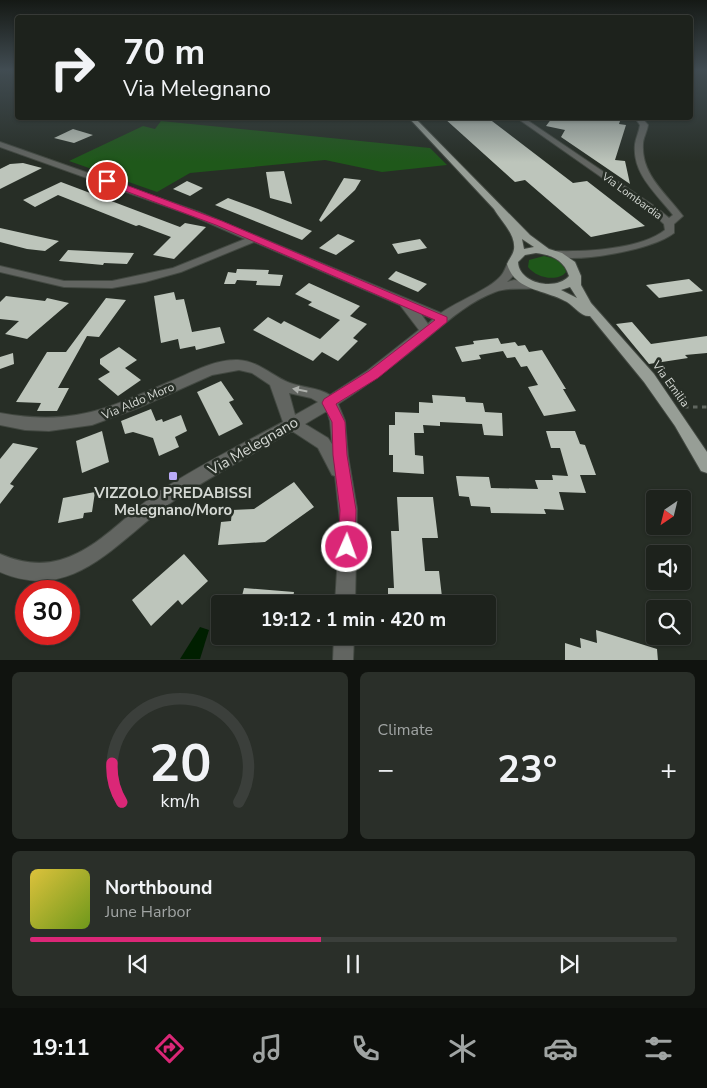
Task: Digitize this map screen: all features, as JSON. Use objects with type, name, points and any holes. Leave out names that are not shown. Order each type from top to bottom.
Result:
[{"type":"main road","points":[[414,120],[531,242],[570,262],[575,274],[571,282],[562,286],[537,285]]},
{"type":"main road","points":[[498,209],[518,242],[519,250],[514,261]]},
{"type":"main road","points":[[514,261],[532,251],[556,254]]},
{"type":"main road","name":"Via Emilia","points":[[514,261],[520,277],[572,300],[603,325]]},
{"type":"main road","name":"Via Emilia","points":[[575,274],[577,289],[603,325],[635,360],[670,408],[707,466]]},
{"type":"street","name":"Via Lombardia","points":[[523,120],[669,222],[670,231],[658,241],[593,253],[556,254]]},
{"type":"street","points":[[640,120],[644,125],[639,144],[645,175],[654,190],[678,216],[669,222]]},
{"type":"street","points":[[0,144],[92,176],[256,239],[444,319]]},
{"type":"street","points":[[0,269],[63,284],[104,284],[144,279],[174,271],[208,259],[243,242],[256,239]]},
{"type":"street","points":[[575,274],[582,259],[593,253]]},
{"type":"street","name":"Via Melegnano","points":[[496,287],[508,275],[514,261]]},
{"type":"street","name":"Via Melegnano","points":[[0,563],[23,572],[36,573],[52,572],[74,564],[95,552],[164,498],[328,403],[373,374],[472,298],[496,287],[525,283],[537,285]]},
{"type":"street","points":[[406,304],[411,308],[419,324],[428,331]]},
{"type":"street","name":"Via Aldo Moro","points":[[0,419],[41,426],[79,423],[116,412],[209,370],[229,365],[249,367],[272,378],[282,386],[318,395],[328,403]]},
{"type":"street","points":[[272,378],[278,386],[287,414],[293,423],[323,443],[344,481]]},
{"type":"street","points":[[328,403],[339,422],[348,510],[345,595]]},
{"type":"street","points":[[343,660],[344,645]]},
{"type":"path","points":[[670,408],[707,407]]},
{"type":"green space","points":[[161,121],[430,148],[447,165],[382,172],[325,160],[190,173],[157,192],[69,161],[143,126],[155,129]]},
{"type":"green space","points":[[544,256],[556,259],[564,265],[566,272],[559,277],[549,278],[540,276],[528,267],[529,260]]},
{"type":"shaded area","points":[[200,627],[209,630],[200,659],[180,659]]},
{"type":"building","points":[[446,120],[491,120],[573,183],[587,181],[645,226],[591,237],[525,180],[515,182]]},
{"type":"building","points":[[550,120],[620,120],[619,124],[626,125],[615,160],[625,161],[630,184],[561,137],[565,130],[546,126]]},
{"type":"building","points":[[73,129],[93,135],[74,143],[54,138]]},
{"type":"building","points":[[23,163],[42,168],[0,189],[0,169],[10,164]]},
{"type":"building","points":[[284,171],[292,204],[270,198],[266,172]]},
{"type":"building","points":[[344,178],[361,180],[355,190],[321,222],[319,220]]},
{"type":"building","points":[[187,181],[203,188],[190,196],[173,189]]},
{"type":"building","points":[[61,182],[180,227],[185,223],[206,227],[174,259],[153,255],[171,237],[139,225],[136,226],[58,195],[35,207],[23,200]]},
{"type":"building","points":[[228,198],[312,231],[302,240],[215,205]]},
{"type":"building","points":[[0,228],[59,241],[45,251],[27,249],[0,242]]},
{"type":"building","points":[[338,234],[355,241],[336,255],[319,248]]},
{"type":"building","points":[[420,239],[427,248],[398,254],[392,244]]},
{"type":"building","points":[[68,250],[134,253],[127,264],[104,263],[103,265],[59,261]]},
{"type":"building","points":[[237,269],[269,270],[268,274],[283,275],[280,286],[256,285],[257,281],[237,280],[235,284],[224,284],[228,272],[236,273]]},
{"type":"building","points":[[396,271],[427,284],[418,292],[388,279]]},
{"type":"building","points":[[689,279],[703,291],[659,298],[646,285]]},
{"type":"building","points":[[309,283],[360,306],[350,316],[367,324],[353,338],[358,341],[338,361],[322,352],[313,361],[253,330],[268,317],[281,324],[284,321],[320,339],[340,320],[308,305],[312,302],[295,294]]},
{"type":"building","points":[[174,292],[176,300],[184,299],[192,332],[220,327],[225,343],[196,350],[195,346],[180,349],[178,339],[161,343],[154,296]]},
{"type":"building","points":[[6,296],[45,301],[47,298],[69,303],[27,339],[5,334],[19,321],[0,319],[0,302]]},
{"type":"building","points":[[106,298],[126,300],[99,337],[87,336],[58,388],[69,388],[57,411],[37,411],[41,403],[16,402],[47,352],[66,352]]},
{"type":"building","points":[[632,322],[651,344],[707,336],[707,353],[685,355],[688,358],[649,364],[616,324]]},
{"type":"building","points":[[498,338],[501,344],[515,342],[518,346],[525,345],[529,352],[542,350],[566,389],[563,389],[576,411],[544,416],[528,387],[538,385],[527,366],[521,367],[515,357],[507,358],[503,351],[479,355],[481,359],[462,362],[455,347],[474,344],[473,341]]},
{"type":"building","points":[[119,347],[137,360],[125,368],[141,380],[118,396],[98,379],[110,372],[100,364],[100,359]]},
{"type":"building","points":[[13,353],[14,364],[0,369],[0,357]]},
{"type":"building","points":[[221,381],[234,400],[229,402],[243,424],[219,436],[197,392]]},
{"type":"building","points":[[432,395],[465,397],[466,402],[483,403],[485,412],[502,413],[503,436],[484,435],[482,424],[440,422],[440,426],[423,425],[424,433],[414,433],[415,455],[423,456],[424,474],[393,472],[393,455],[389,455],[389,425],[395,425],[395,412],[419,413],[419,402],[433,403]]},
{"type":"building","points":[[151,409],[156,421],[162,419],[163,422],[181,415],[187,431],[175,437],[179,447],[159,456],[153,438],[133,432],[125,434],[121,421]]},
{"type":"building","points":[[102,431],[109,462],[82,473],[76,441]]},
{"type":"building","points":[[546,431],[575,431],[580,444],[585,445],[596,475],[580,475],[586,493],[559,492],[564,510],[544,509],[546,514],[491,513],[490,507],[471,506],[469,497],[459,496],[456,476],[489,477],[491,488],[538,489],[535,480],[553,480],[552,475],[568,476],[560,448],[551,448]]},
{"type":"building","points":[[13,443],[38,448],[10,484],[14,486],[0,504],[0,459]]},
{"type":"building","points":[[294,482],[314,507],[265,542],[218,545],[221,522],[231,521],[232,510],[254,509]]},
{"type":"building","points":[[95,492],[92,512],[84,513],[83,518],[58,523],[63,498]]},
{"type":"building","points":[[397,497],[433,497],[438,538],[422,538],[425,571],[439,571],[442,595],[388,595],[388,588],[394,588],[391,531],[399,531]]},
{"type":"building","points":[[184,554],[208,581],[182,605],[178,600],[151,626],[132,600]]},
{"type":"building","points":[[244,588],[294,592],[294,595],[242,595]]},
{"type":"building","points":[[596,630],[657,649],[658,660],[565,660],[565,643],[581,648],[580,638],[597,643]]},
{"type":"place","name":"VIZZOLO PREDABISSI Melegnano/Moro","points":[[173,476]]},
{"type":"route","points":[[107,181],[219,223],[444,319],[373,374],[328,403],[334,410],[339,422],[340,455],[348,510],[347,547]]}]
